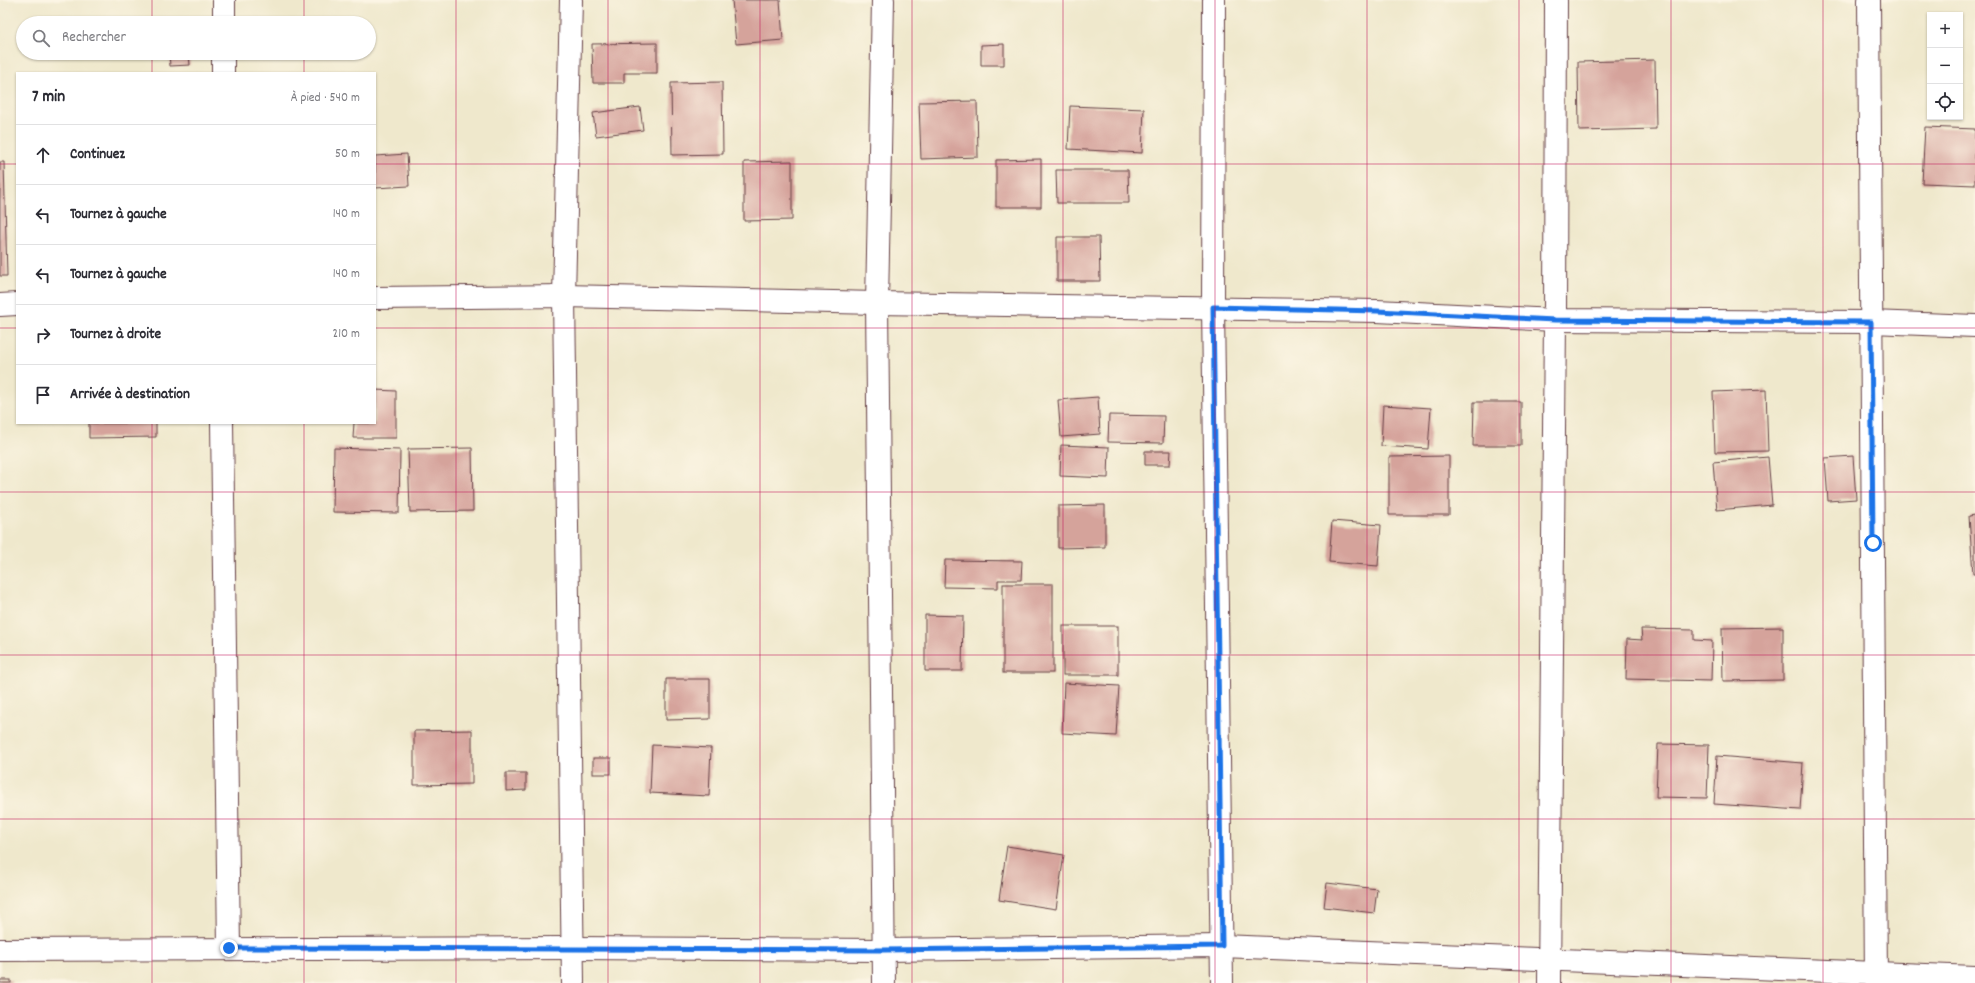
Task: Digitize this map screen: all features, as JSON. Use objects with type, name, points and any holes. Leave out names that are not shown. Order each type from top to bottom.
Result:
[{"type":"street","points":[[224,0],[224,16]]},
{"type":"street","points":[[571,0],[564,296],[573,983]]},
{"type":"street","points":[[883,0],[877,303],[884,983]]},
{"type":"street","points":[[1214,0],[1213,307],[1222,983]]},
{"type":"street","points":[[1549,983],[1555,320],[1556,0]]},
{"type":"street","points":[[1869,0],[1876,978]]},
{"type":"street","points":[[223,72],[224,60]]},
{"type":"street","points":[[376,298],[564,296],[877,303],[1213,307],[1377,311],[1555,320],[1871,322],[1975,326]]},
{"type":"street","points":[[0,305],[16,304]]},
{"type":"street","points":[[222,424],[229,948]]},
{"type":"street","points":[[0,950],[229,948],[573,948],[884,950],[1222,946],[1549,959],[1876,978],[1975,977]]},
{"type":"building","points":[[732,0],[780,0],[783,40],[736,44]]},
{"type":"building","points":[[657,43],[657,73],[624,73],[624,83],[593,83],[592,44]]},
{"type":"building","points":[[1004,44],[1004,65],[981,65],[981,45]]},
{"type":"building","points":[[170,60],[190,60],[190,65],[170,66]]},
{"type":"building","points":[[1655,60],[1656,129],[1579,131],[1578,62]]},
{"type":"building","points":[[722,82],[723,154],[672,155],[671,83]]},
{"type":"building","points":[[977,101],[978,157],[921,159],[919,102]]},
{"type":"building","points":[[1070,106],[1144,109],[1142,153],[1068,149]]},
{"type":"building","points":[[640,107],[643,130],[596,136],[593,113]]},
{"type":"building","points":[[1925,127],[1975,129],[1975,185],[1922,183]]},
{"type":"building","points":[[407,154],[409,186],[376,188],[376,156]]},
{"type":"building","points":[[1041,159],[1041,207],[996,207],[996,160]]},
{"type":"building","points":[[792,161],[792,220],[744,221],[744,162]]},
{"type":"building","points":[[0,162],[4,162],[7,276],[0,276]]},
{"type":"building","points":[[1056,170],[1128,170],[1129,203],[1057,203]]},
{"type":"building","points":[[1057,237],[1099,237],[1100,281],[1057,281]]},
{"type":"building","points":[[376,390],[396,391],[396,438],[353,438],[354,424],[376,424]]},
{"type":"building","points":[[1766,390],[1768,451],[1715,452],[1713,392]]},
{"type":"building","points":[[1098,397],[1100,434],[1061,437],[1058,400]]},
{"type":"building","points":[[1474,402],[1521,402],[1521,446],[1473,446]]},
{"type":"building","points":[[1383,405],[1431,408],[1428,449],[1381,446]]},
{"type":"building","points":[[1109,415],[1164,416],[1163,443],[1108,442]]},
{"type":"building","points":[[89,424],[156,424],[156,437],[89,438]]},
{"type":"building","points":[[1061,445],[1109,447],[1108,478],[1060,476]]},
{"type":"building","points":[[334,448],[400,450],[399,513],[333,512]]},
{"type":"building","points":[[472,448],[473,511],[410,512],[408,449]]},
{"type":"building","points":[[1145,451],[1171,451],[1170,465],[1145,465]]},
{"type":"building","points":[[1449,456],[1449,515],[1389,515],[1389,457]]},
{"type":"building","points":[[1853,456],[1856,499],[1828,501],[1825,458]]},
{"type":"building","points":[[1768,457],[1772,505],[1717,510],[1713,462]]},
{"type":"building","points":[[1105,505],[1105,547],[1058,548],[1058,506]]},
{"type":"building","points":[[1975,515],[1975,574],[1973,574],[1969,516]]},
{"type":"building","points":[[1332,521],[1381,525],[1378,566],[1329,562]]},
{"type":"building","points":[[945,560],[1022,561],[1021,580],[998,580],[998,588],[944,587]]},
{"type":"building","points":[[1003,584],[1053,584],[1053,673],[1003,673]]},
{"type":"building","points":[[925,615],[963,616],[962,671],[925,671]]},
{"type":"building","points":[[1063,626],[1118,626],[1118,675],[1063,675]]},
{"type":"building","points":[[1783,627],[1783,680],[1723,681],[1722,628]]},
{"type":"building","points":[[1641,629],[1694,630],[1694,640],[1712,641],[1711,681],[1626,679],[1627,639],[1642,640]]},
{"type":"building","points":[[666,679],[710,679],[710,719],[666,720]]},
{"type":"building","points":[[1064,683],[1119,686],[1116,736],[1062,733]]},
{"type":"building","points":[[472,730],[472,784],[414,785],[414,731]]},
{"type":"building","points":[[1658,744],[1709,745],[1707,798],[1656,797]]},
{"type":"building","points":[[652,745],[711,748],[709,796],[650,793]]},
{"type":"building","points":[[1717,756],[1803,763],[1800,810],[1714,804]]},
{"type":"building","points":[[593,758],[611,758],[611,774],[593,774]]},
{"type":"building","points":[[506,773],[526,773],[526,790],[506,791]]},
{"type":"building","points":[[1007,846],[1064,855],[1056,909],[999,900]]},
{"type":"building","points":[[1327,883],[1377,889],[1374,913],[1324,907]]},
{"type":"building","points":[[0,980],[11,980],[11,983],[0,983]]},
{"type":"route","points":[[229,948],[884,950],[1222,946],[1213,307],[1377,311],[1555,320],[1871,322],[1873,543]]}]
